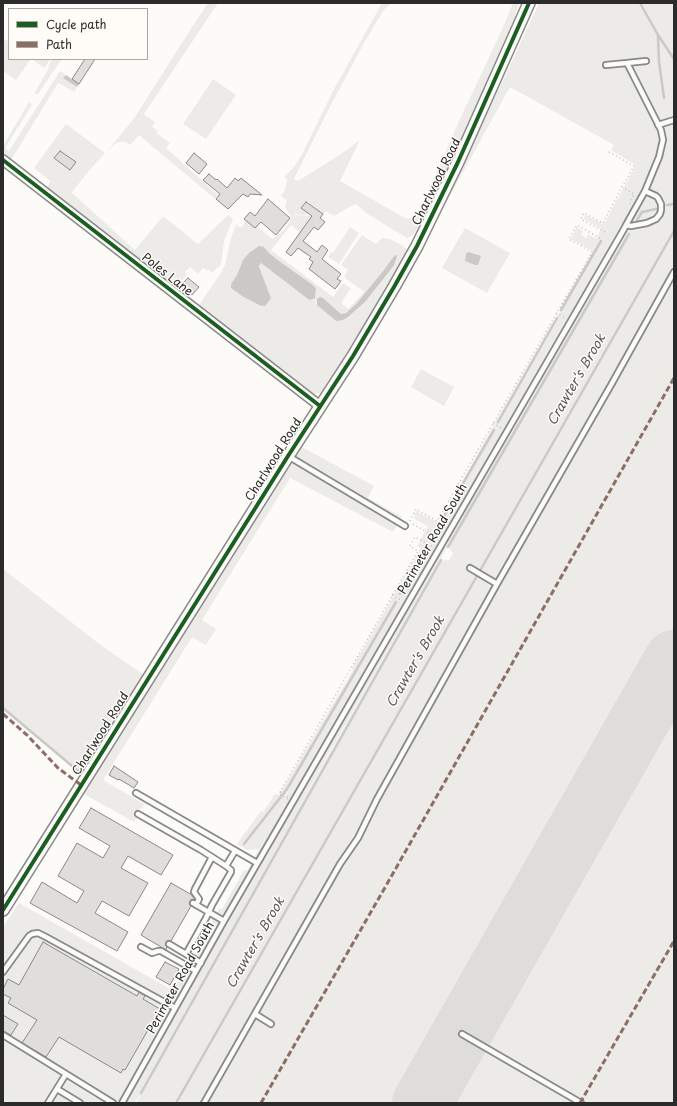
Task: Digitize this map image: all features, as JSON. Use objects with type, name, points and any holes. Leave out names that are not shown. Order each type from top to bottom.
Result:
[{"type":"street","name":"Charlwood Road","points":[[3,910],[288,456],[357,350],[394,287],[417,246],[458,162],[529,3]]},
{"type":"street","name":"Poles Lane","points":[[3,160],[320,406]]},
{"type":"lane","points":[[606,65],[646,61]]},
{"type":"lane","name":"Perimeter Road South","points":[[122,1103],[257,863],[645,190],[659,157],[662,145],[662,135],[627,63]]},
{"type":"lane","points":[[658,125],[674,120]]},
{"type":"lane","points":[[626,225],[631,226],[649,223],[655,220],[660,214],[661,205],[658,198],[645,190]]},
{"type":"lane","points":[[204,1103],[340,864],[358,838],[377,799],[497,584],[674,272]]},
{"type":"lane","points":[[288,456],[405,526]]},
{"type":"lane","points":[[470,568],[497,584]]},
{"type":"lane","points":[[136,793],[257,863]]},
{"type":"lane","points":[[138,814],[201,850],[231,870],[186,954]]},
{"type":"lane","points":[[226,866],[235,851]]},
{"type":"lane","points":[[212,858],[195,889],[194,892],[199,899],[194,904],[224,921]]},
{"type":"lane","points":[[3,972],[29,936],[38,933],[175,1008]]},
{"type":"lane","points":[[169,944],[201,963]]},
{"type":"lane","points":[[141,947],[152,953],[160,951],[196,971]]},
{"type":"lane","points":[[255,1014],[271,1024]]},
{"type":"lane","points":[[462,1034],[581,1103]]},
{"type":"lane","points":[[3,1035],[113,1103]]},
{"type":"lane","points":[[48,1103],[66,1074]]},
{"type":"lane","points":[[57,1089],[80,1103]]},
{"type":"path","points":[[605,232],[581,219],[584,213],[603,223],[634,166],[609,152]]},
{"type":"path","points":[[622,187],[634,194],[629,205]]},
{"type":"path","points":[[286,797],[280,793],[418,550],[410,546],[415,537],[431,546],[436,537],[409,522],[416,509],[437,521],[592,252],[569,239],[577,225],[600,238]]},
{"type":"path","points":[[556,313],[565,318],[563,322]]},
{"type":"path","points":[[493,424],[501,428],[503,424]]},
{"type":"shaded area","points":[[208,3],[218,3],[144,114],[155,122],[152,127],[158,131],[156,133],[170,143],[166,148],[218,195],[215,199],[139,135],[130,145],[126,142],[116,143],[106,153],[135,117]]},
{"type":"shaded area","points":[[382,3],[391,3],[383,11],[364,43],[294,179],[298,181],[360,140],[340,181],[405,218],[409,219],[416,216],[422,207],[459,121],[513,3],[519,3],[508,38],[458,147],[413,235],[407,238],[366,213],[356,204],[334,216],[326,211],[323,214],[306,202],[302,208],[309,214],[295,215],[312,216],[300,233],[291,225],[271,250],[333,297],[343,283],[351,288],[341,303],[348,309],[364,292],[344,277],[348,270],[341,265],[362,235],[376,244],[382,238],[390,239],[402,245],[407,250],[386,293],[321,393],[315,394],[304,390],[200,308],[199,305],[225,265],[231,238],[236,225],[241,228],[246,221],[255,228],[257,226],[272,239],[281,233],[290,222],[291,217],[285,207],[287,200],[281,196],[285,190],[287,181],[284,177],[294,167],[302,154],[333,91]],"holes":[[[264,247],[279,261],[313,285],[316,294],[314,299],[308,299],[261,263],[259,266],[271,298],[259,305],[242,296],[230,286],[245,258],[257,248]],[[394,256],[396,260],[388,273],[365,302],[348,317],[343,320],[316,304],[317,299],[323,298],[341,314],[346,313],[356,304]]]},
{"type":"shaded area","points":[[539,3],[674,3],[674,1103],[140,1103],[636,232],[454,535],[331,749],[135,1103],[3,1103],[3,927],[19,903],[172,990],[198,948],[202,950],[217,926],[211,923],[220,908],[222,909],[244,870],[247,871],[286,800],[284,799],[427,547],[419,542],[428,526],[439,531],[499,429],[494,425],[495,423],[600,246],[596,239],[601,229],[639,180],[644,182],[643,167]]},
{"type":"shaded area","points":[[539,3],[666,3],[674,12],[674,116],[664,116],[658,112],[640,74],[643,74],[645,68],[641,67],[645,64],[664,62],[664,66],[669,65],[668,58],[656,60],[655,57],[597,64],[597,70],[620,68],[626,71],[631,77],[659,137],[658,151],[655,161],[645,182],[643,183],[639,181],[624,211],[626,212],[617,227],[611,231],[605,231],[586,220],[584,216],[585,215],[604,224],[636,165],[611,150],[614,145],[510,87],[435,223],[460,167]]},
{"type":"shaded area","points":[[3,38],[8,41],[8,60],[30,60],[16,80],[3,71]]},
{"type":"shaded area","points":[[33,60],[49,60],[44,68]]},
{"type":"shaded area","points":[[52,60],[61,60],[38,94],[34,94],[49,68],[48,67]]},
{"type":"shaded area","points":[[60,71],[66,75],[64,78],[77,87],[74,92],[58,83],[5,170],[3,169],[3,146],[29,102],[32,105],[5,148],[9,151]]},
{"type":"shaded area","points":[[66,75],[79,84],[77,87],[63,78]]},
{"type":"shaded area","points":[[213,79],[236,95],[206,139],[183,124]]},
{"type":"shaded area","points":[[66,124],[105,153],[69,196],[34,168]]},
{"type":"shaded area","points":[[674,125],[674,268],[670,276],[496,579],[493,579],[472,566],[469,570],[491,583],[492,587],[366,810],[347,848],[326,881],[200,1103],[136,1103],[140,1096],[136,1093],[436,566],[439,562],[445,560],[453,561],[456,557],[450,550],[451,538],[623,237],[630,230],[656,225],[665,216],[666,206],[664,198],[660,193],[651,188],[664,159]]},
{"type":"shaded area","points":[[50,181],[68,195],[71,192],[135,250],[163,216],[198,244],[228,215],[233,219],[224,241],[221,264],[213,273],[203,268],[198,274],[190,267],[185,272],[187,274],[178,286],[185,292],[184,294],[193,301],[192,302],[48,190]]},
{"type":"shaded area","points":[[350,227],[359,233],[339,264],[328,257],[331,252],[333,253]]},
{"type":"shaded area","points":[[577,227],[583,231],[581,235],[586,238],[588,234],[598,240],[602,253],[566,317],[559,313],[561,310],[560,309],[593,251],[571,239]]},
{"type":"shaded area","points":[[465,228],[510,253],[487,293],[442,268]]},
{"type":"shaded area","points":[[259,246],[264,247],[279,261],[313,285],[316,289],[315,298],[311,300],[308,299],[261,263],[259,266],[271,298],[266,305],[259,305],[231,288],[231,284],[237,275],[243,260],[249,253]]},
{"type":"shaded area","points":[[468,252],[481,256],[478,265],[465,261],[466,254]]},
{"type":"shaded area","points":[[397,255],[394,265],[365,302],[343,320],[335,320],[317,305],[317,299],[320,297],[323,298],[341,314],[346,313],[356,304],[394,256]]},
{"type":"shaded area","points":[[674,277],[674,539],[612,646],[560,618],[559,620],[610,650],[353,1103],[206,1103],[253,1021],[258,1020],[277,1031],[284,1020],[278,1016],[275,1022],[261,1015],[259,1011],[335,876],[351,852],[370,815],[498,587],[510,593],[512,589],[509,587],[511,583],[508,581],[505,586],[500,583]],"holes":[[[648,338],[652,341],[645,351],[641,348]]]},
{"type":"shaded area","points":[[558,315],[561,317],[556,325],[559,326],[555,333],[556,335],[508,420],[502,417],[497,424],[495,423],[552,324]]},
{"type":"shaded area","points":[[421,369],[454,387],[444,406],[411,387]]},
{"type":"shaded area","points":[[494,425],[499,429],[469,483],[471,485],[445,530],[440,532],[416,520],[414,517],[416,511],[439,523]]},
{"type":"shaded area","points":[[300,446],[374,486],[368,498],[402,517],[393,532],[290,478],[202,620],[216,629],[206,645],[192,637],[103,780],[144,804],[142,808],[137,810],[134,815],[136,818],[134,822],[82,793],[108,755]]},
{"type":"shaded area","points":[[419,542],[429,549],[428,559],[406,599],[401,597],[399,600],[398,609],[389,625],[390,626],[297,791],[291,788],[289,789],[284,798],[286,800],[259,849],[247,850],[237,844],[261,811],[263,812],[275,794],[279,795],[353,670],[352,668],[421,548],[417,546]]},
{"type":"shaded area","points":[[3,569],[102,646],[144,675],[78,771],[3,708]]},
{"type":"shaded area","points":[[674,779],[674,840],[659,867],[674,859],[674,940],[581,1101],[514,1062]]},
{"type":"shaded area","points":[[674,943],[674,1103],[582,1102],[608,1059]]},
{"type":"shaded area","points":[[3,1046],[44,1074],[45,1079],[31,1103],[9,1103],[3,1099]]},
{"type":"shaded area","points":[[511,1066],[576,1103],[490,1103]]},
{"type":"building","points":[[84,60],[94,60],[79,84],[72,79]]},
{"type":"building","points":[[60,151],[76,162],[70,170],[54,158]]},
{"type":"building","points":[[194,153],[207,164],[199,174],[186,163]]},
{"type":"building","points":[[209,174],[227,188],[235,178],[238,181],[241,178],[262,195],[250,194],[248,197],[243,194],[228,209],[216,199],[220,194],[203,180]]},
{"type":"building","points":[[268,199],[290,218],[276,235],[261,222],[255,228],[244,219],[250,212],[255,216]]},
{"type":"building","points":[[306,202],[323,214],[320,218],[325,222],[318,230],[314,227],[303,241],[317,252],[322,245],[328,250],[322,259],[341,274],[337,279],[341,281],[335,289],[309,269],[313,262],[309,259],[311,257],[298,248],[291,256],[286,252],[312,216],[301,208]]},
{"type":"building","points":[[188,278],[199,287],[192,295],[180,286]]},
{"type":"building","points":[[114,766],[138,782],[134,788],[109,775]]},
{"type":"building","points":[[91,808],[173,855],[161,875],[128,856],[121,868],[148,883],[129,916],[102,901],[95,913],[128,932],[117,951],[30,903],[42,882],[77,903],[84,891],[58,876],[77,843],[103,858],[110,846],[79,828]]},
{"type":"building","points":[[171,883],[192,895],[195,899],[190,901],[191,906],[171,941],[166,942],[166,950],[141,935]]},
{"type":"building","points":[[43,942],[137,996],[139,992],[145,996],[143,999],[160,1009],[125,1070],[123,1069],[121,1073],[59,1037],[46,1057],[22,1043],[37,1020],[8,1003],[11,998],[3,994],[3,989],[8,979],[19,985]]},
{"type":"building","points":[[165,962],[179,969],[170,985],[156,977]]},
{"type":"building","points":[[3,1015],[18,1024],[11,1035],[3,1031]]},
{"type":"waterway","points":[[640,3],[658,35],[674,59]]},
{"type":"waterway","points":[[658,36],[659,62],[664,98]]},
{"type":"waterway","points":[[667,205],[674,204]]},
{"type":"waterway","points":[[637,220],[642,212],[656,209]]},
{"type":"waterway","name":"Crawter's Brook","points":[[176,1103],[674,231]]},
{"type":"waterway","points":[[448,547],[629,234]]},
{"type":"waterway","points":[[561,310],[601,241]]},
{"type":"waterway","points":[[498,422],[557,318]]},
{"type":"waterway","points":[[434,533],[494,430]]},
{"type":"waterway","points":[[400,594],[425,550]]},
{"type":"waterway","points":[[141,1093],[441,560]]},
{"type":"waterway","points":[[244,844],[287,789],[396,602]]},
{"type":"waterway","points":[[3,708],[78,771]]},
{"type":"taxiway","points":[[561,855],[604,789],[634,749],[674,706]]},
{"type":"runway","points":[[422,1103],[674,660]]},
{"type":"marked path","points":[[261,1103],[674,378]]},
{"type":"marked path","points":[[3,714],[27,735],[58,768],[81,785]]},
{"type":"marked path","points":[[580,1103],[674,941]]},
{"type":"cycle path","points":[[3,910],[288,456],[353,356],[394,287],[417,246],[458,162],[529,3]]},
{"type":"cycle path","points":[[3,160],[320,406]]}]
